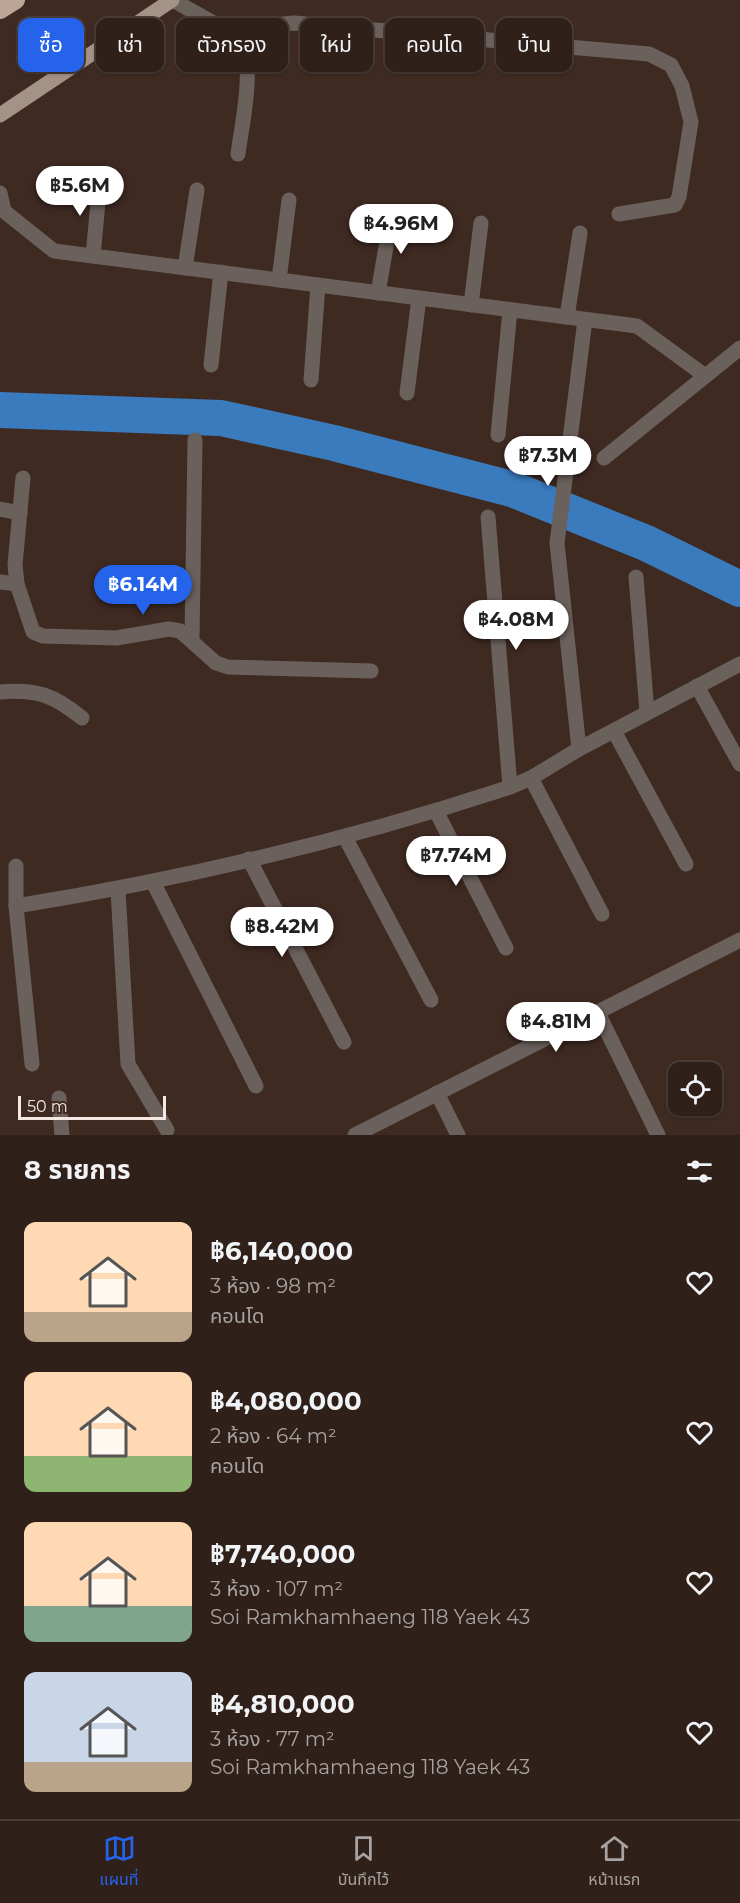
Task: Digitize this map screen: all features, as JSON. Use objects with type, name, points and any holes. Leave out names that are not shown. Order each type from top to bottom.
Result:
[{"type":"highway","points":[[0,10],[15,0]]},
{"type":"main road","points":[[0,115],[173,0]]},
{"type":"street","points":[[173,0],[202,18]]},
{"type":"street","points":[[288,24],[649,54],[671,65],[682,86],[691,122],[679,197],[675,204],[662,209],[619,214]]},
{"type":"street","points":[[238,154],[246,72]]},
{"type":"street","points":[[93,256],[100,181]]},
{"type":"street","points":[[185,268],[197,190]]},
{"type":"street","points":[[0,193],[4,211],[54,251],[637,326],[704,375]]},
{"type":"street","points":[[279,280],[289,200]]},
{"type":"street","points":[[378,293],[392,212]]},
{"type":"street","points":[[471,305],[481,223]]},
{"type":"street","points":[[567,317],[580,233]]},
{"type":"street","points":[[211,365],[221,272]]},
{"type":"street","points":[[310,380],[318,285]]},
{"type":"street","points":[[407,393],[419,298]]},
{"type":"street","points":[[498,435],[510,310]]},
{"type":"street","points":[[579,749],[557,543],[585,320]]},
{"type":"street","points":[[604,458],[740,348]]},
{"type":"street","points":[[192,640],[195,440]]},
{"type":"street","points":[[23,478],[15,565],[17,584],[33,632],[43,636],[116,638],[169,629],[180,631],[216,663],[228,667],[371,671]]},
{"type":"street","points":[[0,509],[20,513]]},
{"type":"street","points":[[488,517],[510,787]]},
{"type":"street","points":[[636,577],[647,712]]},
{"type":"street","points":[[0,582],[17,584]]},
{"type":"street","points":[[16,906],[118,890],[345,837],[510,787],[531,778],[579,749],[740,664]]},
{"type":"street","points":[[697,686],[740,764]]},
{"type":"street","points":[[0,692],[23,690],[51,696],[82,717]]},
{"type":"street","points":[[614,731],[686,864]]},
{"type":"street","points":[[531,778],[602,914]]},
{"type":"street","points":[[436,811],[506,948]]},
{"type":"street","points":[[345,837],[431,1000]]},
{"type":"street","points":[[249,860],[344,1041]]},
{"type":"street","points":[[16,866],[16,906],[32,1064]]},
{"type":"street","points":[[153,882],[256,1086]]},
{"type":"street","points":[[118,890],[128,1064],[167,1130]]},
{"type":"street","points":[[355,1135],[740,940]]},
{"type":"street","points":[[598,1013],[658,1135]]},
{"type":"street","points":[[437,1093],[458,1135]]},
{"type":"street","points":[[59,1098],[62,1135]]},
{"type":"waterway","points":[[0,410],[221,418],[334,443],[512,489],[646,543],[740,589]]}]
